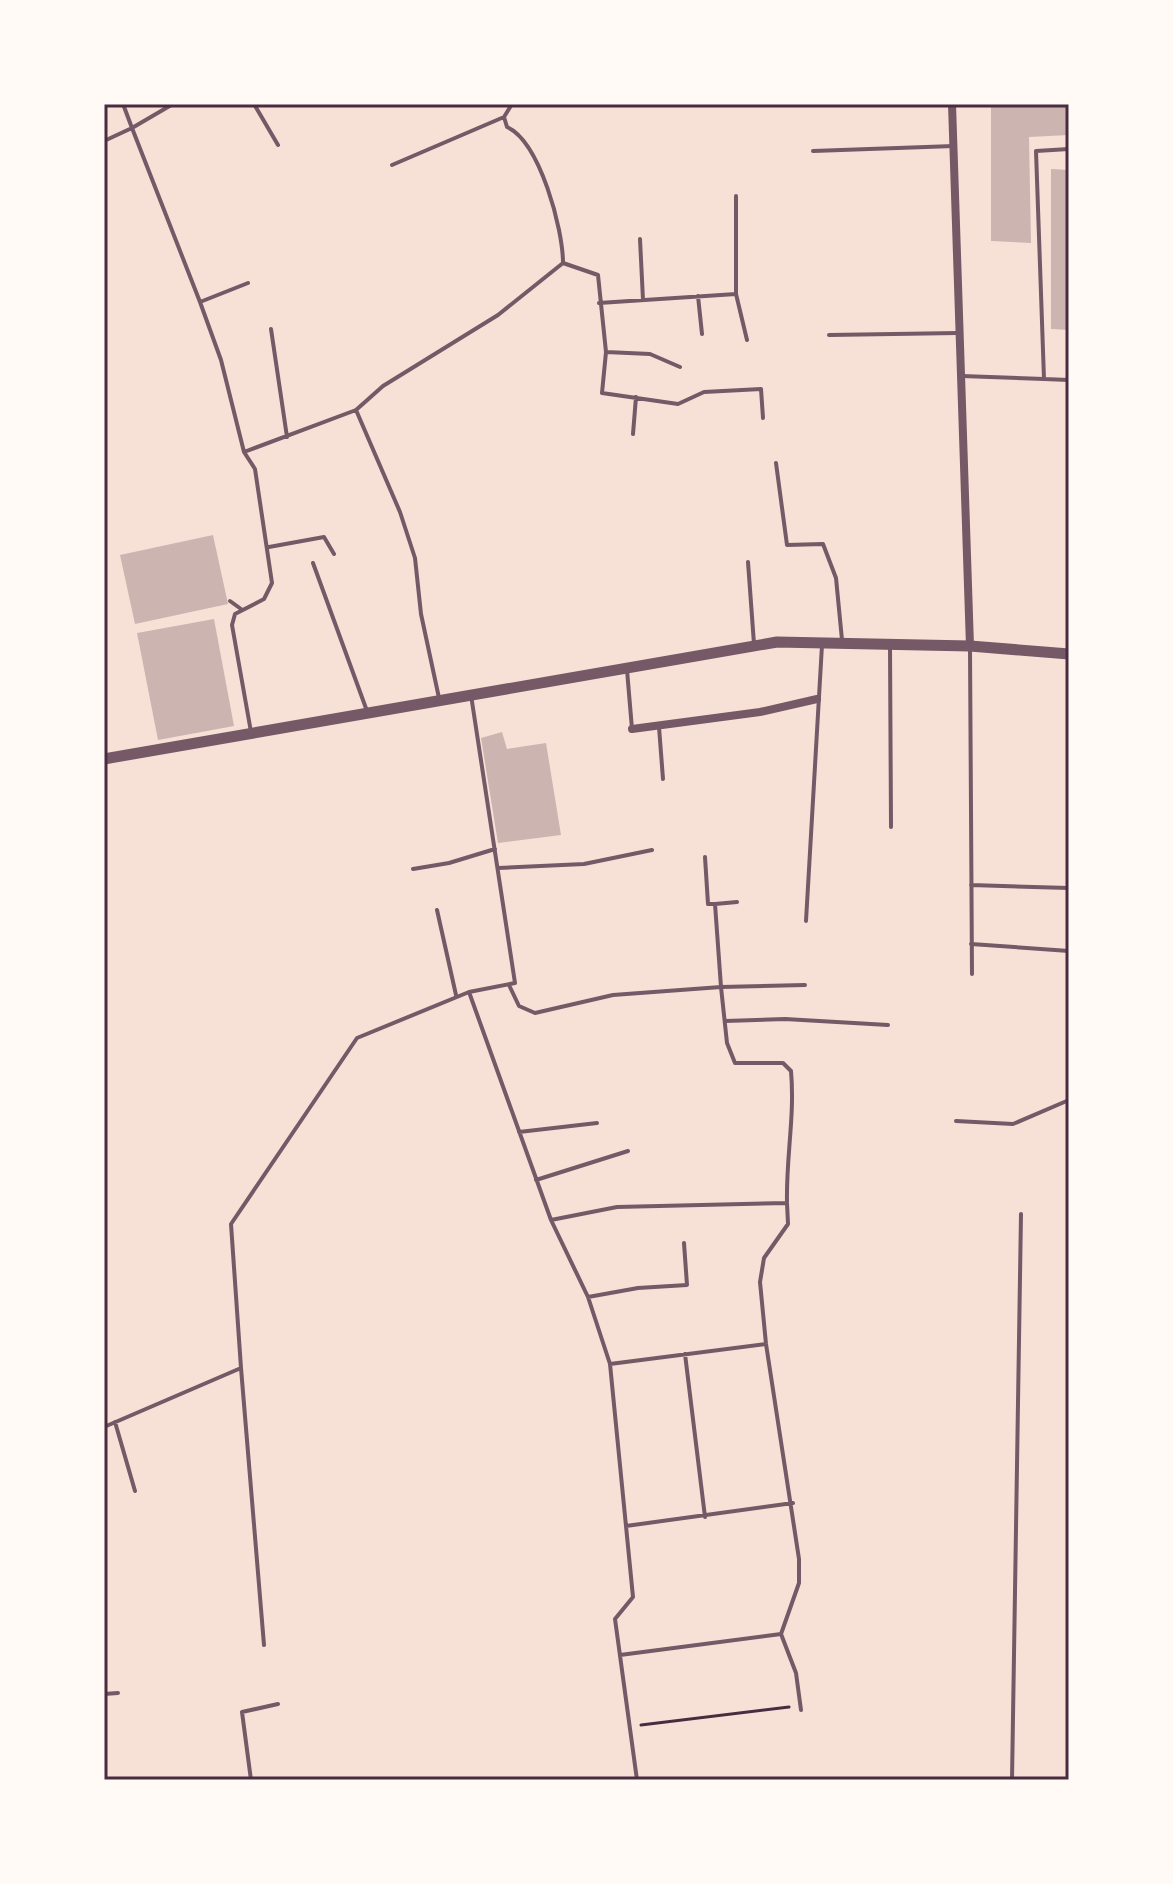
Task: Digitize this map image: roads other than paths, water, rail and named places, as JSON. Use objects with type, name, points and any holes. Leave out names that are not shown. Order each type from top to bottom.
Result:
[{"type":"street","points":[[952,104],[970,646]]},
{"type":"street","points":[[104,759],[190,739],[251,732],[754,646],[842,642],[970,646],[1069,654]]},
{"type":"street","points":[[632,729],[760,712],[817,699]]},
{"type":"lane","points":[[123,104],[221,360],[244,452],[255,469],[272,572],[269,592],[257,604],[241,609],[233,618],[233,636],[251,732]]},
{"type":"lane","points":[[104,141],[173,104]]},
{"type":"lane","points":[[254,104],[278,145]]},
{"type":"lane","points":[[392,165],[504,117],[512,104]]},
{"type":"lane","points":[[504,117],[507,127],[518,132],[547,187],[563,240],[563,263]]},
{"type":"lane","points":[[813,151],[954,146]]},
{"type":"lane","points":[[1044,379],[1036,151],[1069,149]]},
{"type":"lane","points":[[736,196],[736,294],[747,340]]},
{"type":"lane","points":[[640,239],[643,300]]},
{"type":"lane","points":[[563,263],[598,275],[606,352],[602,393],[678,404],[704,392],[761,389],[763,418]]},
{"type":"lane","points":[[244,452],[356,410],[383,386],[498,315],[563,263]]},
{"type":"lane","points":[[200,302],[248,283]]},
{"type":"lane","points":[[599,303],[736,294]]},
{"type":"lane","points":[[698,296],[702,334]]},
{"type":"lane","points":[[271,329],[287,438]]},
{"type":"lane","points":[[829,335],[960,333]]},
{"type":"lane","points":[[606,352],[650,354],[680,367]]},
{"type":"lane","points":[[962,376],[1069,380]]},
{"type":"lane","points":[[633,434],[636,397]]},
{"type":"lane","points":[[356,410],[400,512],[415,558],[421,614],[439,699]]},
{"type":"lane","points":[[776,463],[787,545],[823,544],[836,578],[842,642]]},
{"type":"lane","points":[[269,547],[324,537],[334,554]]},
{"type":"lane","points":[[748,562],[754,646]]},
{"type":"lane","points":[[313,563],[367,711]]},
{"type":"lane","points":[[230,601],[241,609]]},
{"type":"lane","points":[[806,921],[822,642]]},
{"type":"lane","points":[[890,644],[891,827]]},
{"type":"lane","points":[[970,646],[972,974]]},
{"type":"lane","points":[[626,667],[632,729]]},
{"type":"lane","points":[[264,1645],[231,1224],[357,1038],[456,995],[515,983],[470,693]]},
{"type":"lane","points":[[659,725],[663,779]]},
{"type":"lane","points":[[413,869],[449,863],[495,849]]},
{"type":"lane","points":[[498,868],[584,864],[652,850]]},
{"type":"lane","points":[[705,857],[708,904],[737,902]]},
{"type":"lane","points":[[971,885],[1069,888]]},
{"type":"lane","points":[[715,904],[727,1043],[735,1063],[783,1063],[791,1071],[793,1126],[785,1155],[788,1224],[764,1258],[760,1282],[766,1344],[793,1503],[799,1583],[781,1634],[796,1673],[801,1710]]},
{"type":"lane","points":[[437,910],[456,995]]},
{"type":"lane","points":[[971,944],[1069,951]]},
{"type":"lane","points":[[509,985],[519,1006],[535,1013],[613,995],[805,985]]},
{"type":"lane","points":[[469,992],[551,1220],[588,1297],[610,1364],[633,1597],[615,1619],[637,1780]]},
{"type":"lane","points":[[725,1021],[785,1019],[888,1025]]},
{"type":"lane","points":[[956,1121],[1013,1124],[1069,1100]]},
{"type":"lane","points":[[519,1132],[597,1123]]},
{"type":"lane","points":[[536,1180],[628,1151]]},
{"type":"lane","points":[[551,1220],[617,1207],[787,1203]]},
{"type":"lane","points":[[1012,1780],[1021,1214]]},
{"type":"lane","points":[[588,1297],[638,1288],[687,1285],[684,1243]]},
{"type":"lane","points":[[610,1364],[766,1344]]},
{"type":"lane","points":[[685,1354],[705,1517]]},
{"type":"lane","points":[[104,1427],[241,1368]]},
{"type":"lane","points":[[115,1422],[135,1491]]},
{"type":"lane","points":[[626,1526],[793,1503]]},
{"type":"lane","points":[[620,1655],[781,1634]]},
{"type":"lane","points":[[104,1694],[118,1693]]},
{"type":"lane","points":[[251,1780],[242,1712],[278,1704]]}]
